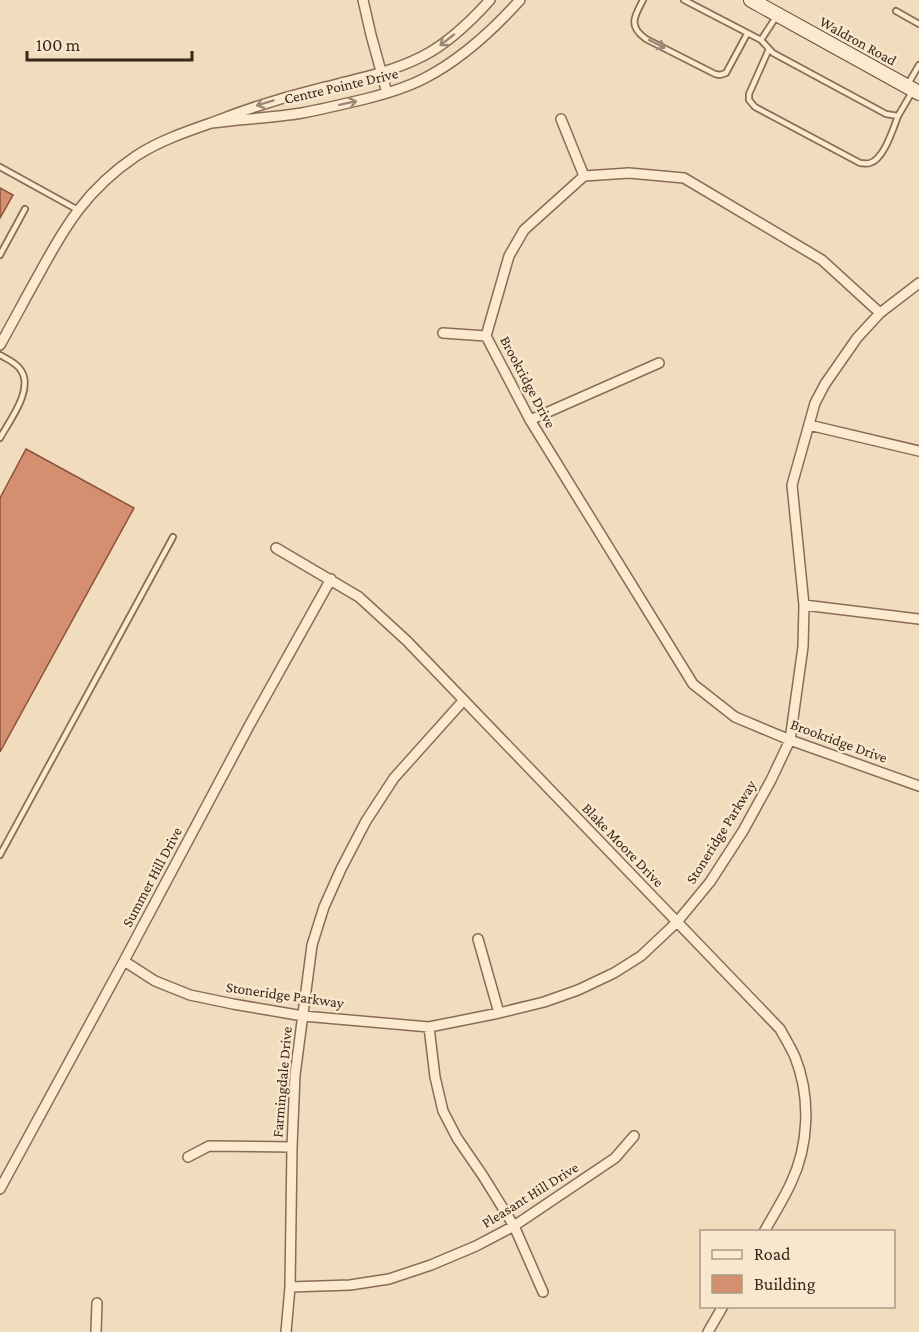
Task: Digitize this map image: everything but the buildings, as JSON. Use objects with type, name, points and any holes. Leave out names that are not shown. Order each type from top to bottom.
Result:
[{"type":"main road","name":"Waldron Road","points":[[751,0],[771,8],[913,90]]},
{"type":"street","points":[[363,0],[387,93]]},
{"type":"street","name":"Centre Pointe Drive","points":[[0,345],[60,236],[78,210],[101,183],[137,155],[178,134],[243,110],[381,73],[421,57],[459,31],[490,0]]},
{"type":"street","name":"Centre Pointe Drive","points":[[211,123],[302,113],[387,93],[425,78],[462,56],[501,21],[520,0]]},
{"type":"street","points":[[561,119],[584,176],[628,173],[684,178],[822,260],[880,313]]},
{"type":"street","name":"Brookridge Drive","points":[[584,176],[524,230],[509,256],[486,336],[530,420],[693,684],[735,717],[790,740],[919,786]]},
{"type":"street","name":"Stoneridge Parkway","points":[[124,961],[155,981],[190,995],[303,1016],[429,1027],[544,1002],[578,990],[614,973],[641,956],[677,922],[710,882],[743,831],[790,740],[803,647],[804,605],[792,485],[815,403],[825,384],[857,338],[880,313],[919,283]]},
{"type":"street","points":[[443,333],[486,336]]},
{"type":"street","points":[[530,420],[660,363]]},
{"type":"street","points":[[809,425],[919,451]]},
{"type":"street","name":"Blake Moore Drive","points":[[276,548],[359,597],[407,641],[780,1029],[795,1057],[804,1088],[806,1118],[803,1146],[792,1182],[765,1230]]},
{"type":"street","name":"Summer Hill Drive","points":[[0,1189],[249,726],[331,579]]},
{"type":"street","points":[[804,605],[919,619]]},
{"type":"street","name":"Farmingdale Drive","points":[[286,1332],[290,1287],[295,1075],[312,945],[324,908],[366,821],[394,778],[463,701]]},
{"type":"street","points":[[478,939],[500,1013]]},
{"type":"street","points":[[429,1027],[435,1077],[443,1112],[457,1138],[514,1226],[543,1292]]},
{"type":"street","name":"Pleasant Hill Drive","points":[[290,1287],[350,1285],[389,1279],[431,1265],[476,1246],[514,1226],[615,1158],[634,1136]]},
{"type":"street","points":[[188,1157],[209,1146],[292,1147]]},
{"type":"street","points":[[96,1332],[98,1303]]},
{"type":"street","points":[[708,1332],[722,1308]]},
{"type":"lane","points":[[644,0],[634,21],[638,33],[715,74],[726,73],[747,34]]},
{"type":"lane","points":[[684,0],[760,40],[773,53],[886,114],[898,116]]},
{"type":"lane","points":[[760,40],[771,8]]},
{"type":"lane","points":[[896,11],[919,24]]},
{"type":"lane","points":[[769,49],[749,94],[749,100],[755,107],[860,162],[869,163],[876,160],[884,148],[913,90],[919,66]]},
{"type":"lane","points":[[0,167],[78,210]]},
{"type":"lane","points":[[0,255],[25,209]]},
{"type":"lane","points":[[0,355],[19,368],[26,383],[23,395],[0,438]]},
{"type":"lane","points":[[0,855],[173,537]]}]
